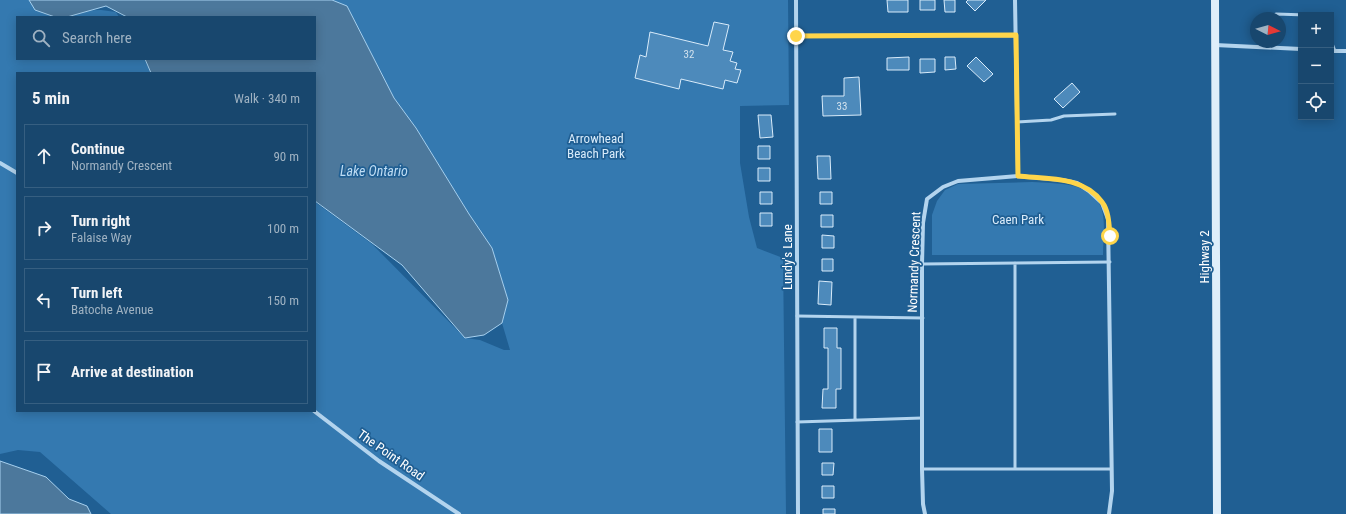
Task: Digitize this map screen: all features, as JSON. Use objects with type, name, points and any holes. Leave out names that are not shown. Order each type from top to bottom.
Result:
[{"type":"main road","name":"Highway 2","points":[[1215,0],[1217,514]]},
{"type":"street","name":"Lundy's Lane","points":[[796,0],[798,514]]},
{"type":"street","points":[[1016,0],[1018,176]]},
{"type":"street","points":[[796,36],[1016,35]]},
{"type":"street","points":[[1215,45],[1250,44]]},
{"type":"street","points":[[1286,47],[1298,49]]},
{"type":"street","points":[[1334,51],[1346,51]]},
{"type":"street","points":[[0,163],[16,172]]},
{"type":"street","name":"Normandy Crescent","points":[[925,514],[922,504],[922,264],[923,223],[928,199],[943,186],[958,181],[1018,176],[1062,180],[1077,183],[1102,202],[1108,219],[1110,262],[1112,469],[1109,514]]},
{"type":"street","name":"The Point Road","points":[[315,412],[379,461],[459,514]]},
{"type":"lane","points":[[1286,14],[1298,15]]},
{"type":"lane","points":[[1017,122],[1050,120],[1064,116],[1115,114]]},
{"type":"lane","points":[[922,264],[1110,262]]},
{"type":"lane","points":[[1015,263],[1015,469]]},
{"type":"lane","points":[[797,316],[923,318]]},
{"type":"lane","points":[[855,317],[855,420]]},
{"type":"lane","points":[[797,422],[922,418]]},
{"type":"lane","points":[[922,469],[1112,469]]},
{"type":"green space","name":"Arrowhead Beach Park","points":[[0,0],[44,0],[66,11],[101,10],[116,12],[118,16],[16,16],[16,60],[148,60],[153,72],[16,72],[16,412],[316,412],[316,203],[372,244],[465,338],[480,340],[504,350],[510,350],[502,323],[508,300],[492,248],[469,214],[416,128],[394,98],[347,6],[332,0],[788,0],[789,105],[740,106],[740,163],[749,217],[757,248],[783,258],[786,514],[111,514],[40,452],[18,450],[0,454]]},
{"type":"green space","name":"Caen Park","points":[[1032,182],[1075,186],[1085,190],[1093,196],[1100,204],[1103,215],[1103,255],[932,255],[932,215],[937,201],[945,190],[958,184]]},
{"type":"water","name":"Lake Ontario","points":[[29,0],[332,0],[347,6],[394,98],[416,128],[469,214],[492,248],[508,300],[502,323],[484,335],[465,338],[402,265],[316,202],[316,72],[151,72],[145,60],[316,60],[316,16],[125,16],[106,6],[71,16],[52,16],[35,10]]},
{"type":"water","points":[[0,461],[46,477],[69,499],[87,506],[91,514],[0,514]]},
{"type":"building","points":[[887,0],[908,0],[908,12],[888,12]]},
{"type":"building","points":[[920,0],[935,0],[935,10],[920,10]]},
{"type":"building","points":[[944,0],[955,0],[955,12],[945,12]]},
{"type":"building","points":[[968,0],[986,0],[975,11],[966,2]]},
{"type":"building","points":[[714,22],[729,25],[723,50],[733,52],[730,61],[737,63],[735,69],[741,70],[737,83],[725,80],[723,89],[681,79],[679,89],[635,78],[640,55],[646,57],[650,32],[708,46]]},
{"type":"building","points":[[909,57],[909,70],[887,70],[887,58]]},
{"type":"building","points":[[945,57],[955,57],[956,69],[945,70]]},
{"type":"building","points":[[976,57],[993,74],[984,82],[967,66]]},
{"type":"building","points":[[920,59],[935,59],[935,72],[920,73]]},
{"type":"building","points":[[859,77],[861,115],[823,116],[822,96],[844,96],[844,78]]},
{"type":"building","points":[[1072,83],[1080,92],[1063,108],[1054,99]]},
{"type":"building","points":[[758,115],[771,115],[773,137],[760,138]]},
{"type":"building","points":[[758,146],[770,146],[770,159],[758,159]]},
{"type":"building","points":[[817,156],[830,156],[831,179],[818,179]]},
{"type":"building","points":[[758,168],[770,168],[770,181],[758,181]]},
{"type":"building","points":[[760,192],[772,192],[772,204],[760,204]]},
{"type":"building","points":[[820,192],[832,192],[832,204],[820,204]]},
{"type":"building","points":[[760,213],[772,213],[772,226],[760,226]]},
{"type":"building","points":[[821,215],[833,215],[833,227],[821,227]]},
{"type":"building","points":[[822,235],[834,236],[834,248],[822,248]]},
{"type":"building","points":[[822,259],[833,259],[833,271],[822,271]]},
{"type":"building","points":[[819,281],[832,282],[831,305],[818,304]]},
{"type":"building","points":[[824,328],[837,328],[837,348],[841,348],[841,389],[836,389],[836,408],[822,408],[823,389],[828,389],[828,348],[824,348]]},
{"type":"building","points":[[819,429],[832,429],[832,452],[819,452]]},
{"type":"building","points":[[822,463],[834,463],[833,475],[822,475]]},
{"type":"building","points":[[822,486],[834,486],[834,498],[822,498]]},
{"type":"building","points":[[823,509],[835,509],[835,514],[823,514]]},
{"type":"route","points":[[796,36],[1016,35],[1018,176],[1062,180],[1077,183],[1102,202],[1108,219],[1110,236]]}]
